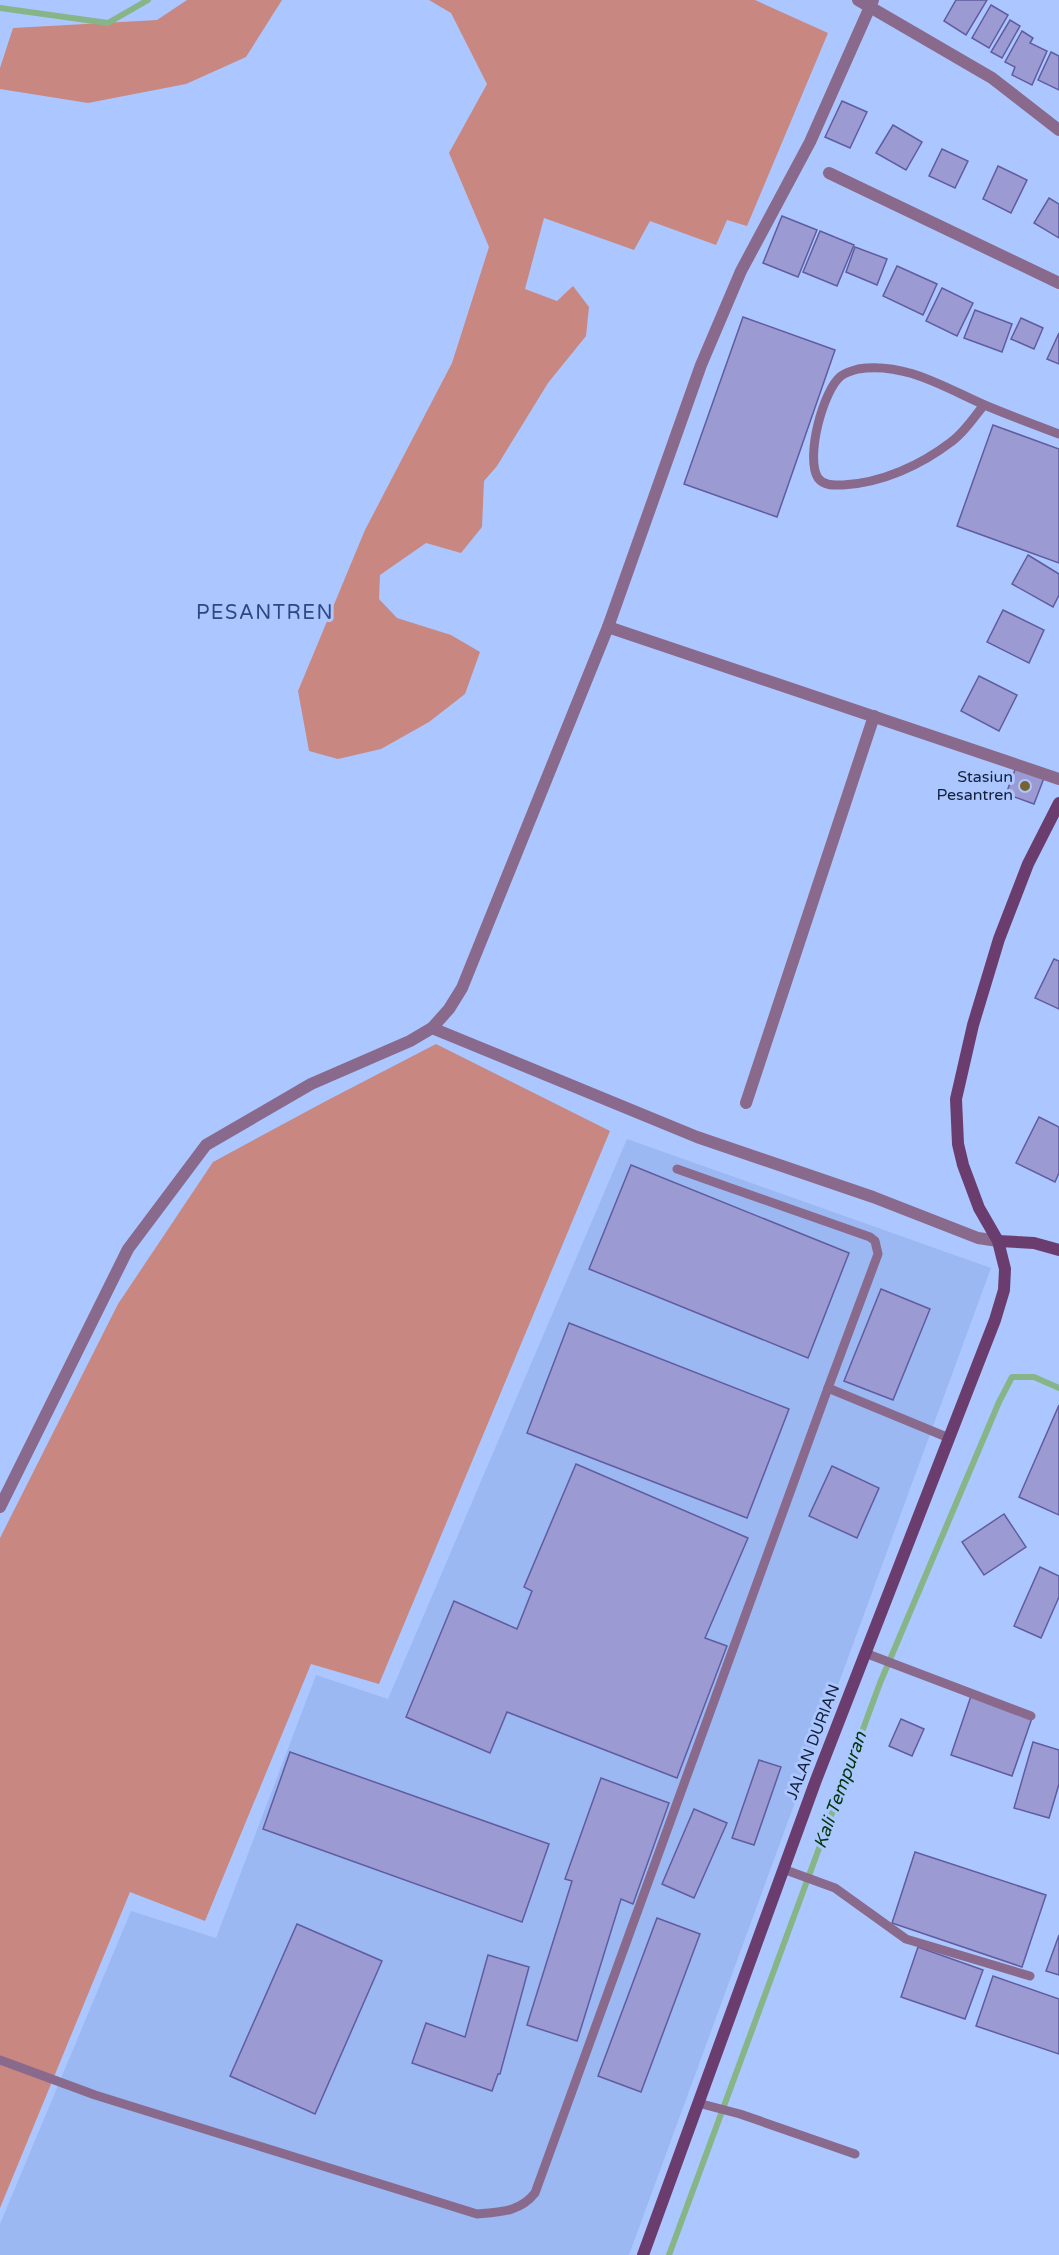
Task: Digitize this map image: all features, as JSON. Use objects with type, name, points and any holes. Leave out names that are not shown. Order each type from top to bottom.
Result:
[{"type":"main road","name":"JALAN DURIAN","points":[[643,2255],[783,1869],[950,1438],[995,1320],[1004,1290],[1005,1269],[998,1241],[979,1209],[963,1165],[958,1144],[956,1099],[973,1025],[999,939],[1028,864],[1059,803]]},
{"type":"main road","points":[[998,1241],[1034,1243],[1059,1250]]},
{"type":"street","points":[[858,0],[872,3],[992,78],[1059,130]]},
{"type":"street","points":[[0,1507],[128,1249],[206,1145],[311,1084],[410,1041],[432,1028],[449,1009],[462,988],[608,627],[674,437],[706,354],[741,272],[810,142],[872,3]]},
{"type":"street","points":[[829,173],[1059,283]]},
{"type":"street","points":[[608,627],[1059,778]]},
{"type":"street","points":[[746,1102],[874,716]]},
{"type":"street","points":[[432,1028],[697,1137],[873,1197],[978,1238],[998,1241]]},
{"type":"lane","points":[[984,405],[954,440],[932,456],[906,469],[876,480],[847,484],[829,485],[819,479],[813,462],[817,430],[828,395],[841,376],[857,369],[910,372],[964,394],[984,405],[1059,434]]},
{"type":"lane","points":[[0,2060],[95,2095],[477,2214],[508,2211],[527,2203],[535,2193],[878,1254],[875,1241],[870,1237],[676,1169]]},
{"type":"lane","points":[[828,1388],[950,1438]]},
{"type":"lane","points":[[865,1653],[1031,1716]]},
{"type":"lane","points":[[783,1869],[835,1888],[906,1939],[1030,1976]]},
{"type":"lane","points":[[698,2103],[740,2114],[855,2154]]},
{"type":"shaded area","points":[[187,0],[282,0],[246,57],[186,84],[88,103],[0,89],[0,68],[13,28],[157,20]]},
{"type":"shaded area","points":[[429,0],[755,0],[828,33],[747,226],[727,220],[716,245],[650,221],[634,250],[544,218],[525,289],[557,301],[573,286],[589,307],[586,336],[548,383],[497,466],[484,481],[482,527],[461,553],[426,543],[380,575],[379,599],[397,618],[451,635],[480,652],[465,694],[429,722],[381,749],[338,759],[309,751],[298,691],[365,530],[452,363],[489,247],[449,153],[487,84],[451,13]]},
{"type":"shaded area","points":[[436,1044],[610,1131],[379,1684],[311,1664],[205,1921],[130,1892],[0,2208],[0,1538],[118,1304],[213,1162]]},
{"type":"shaded area","points":[[627,1139],[991,1268],[629,2255],[0,2255],[0,2224],[131,1911],[216,1938],[316,1675],[388,1699]]},
{"type":"building","points":[[956,0],[987,0],[966,35],[944,21]]},
{"type":"building","points":[[991,5],[1008,15],[989,48],[972,38]]},
{"type":"building","points":[[1010,20],[1020,26],[1002,58],[991,52]]},
{"type":"building","points":[[1022,31],[1033,38],[1030,43],[1047,51],[1032,85],[1012,75],[1015,67],[1005,62]]},
{"type":"building","points":[[1051,52],[1059,56],[1059,90],[1038,80]]},
{"type":"building","points":[[842,101],[867,112],[850,148],[825,137]]},
{"type":"building","points":[[893,125],[922,142],[906,170],[876,153]]},
{"type":"building","points":[[942,149],[968,161],[955,188],[929,176]]},
{"type":"building","points":[[998,166],[1027,180],[1011,213],[983,199]]},
{"type":"building","points":[[1049,198],[1059,204],[1059,238],[1034,223]]},
{"type":"building","points":[[782,216],[817,230],[798,277],[763,263]]},
{"type":"building","points":[[820,231],[854,245],[837,286],[803,272]]},
{"type":"building","points":[[855,247],[887,259],[877,285],[846,272]]},
{"type":"building","points":[[897,266],[937,284],[923,315],[883,296]]},
{"type":"building","points":[[942,288],[973,303],[957,336],[926,321]]},
{"type":"building","points":[[975,310],[1012,324],[1002,352],[964,338]]},
{"type":"building","points":[[743,317],[835,350],[777,517],[684,484]]},
{"type":"building","points":[[1021,318],[1043,328],[1034,349],[1011,339]]},
{"type":"building","points":[[1059,333],[1059,364],[1047,359]]},
{"type":"building","points":[[993,425],[1059,449],[1059,563],[957,526]]},
{"type":"building","points":[[1028,555],[1059,574],[1059,595],[1053,607],[1012,584]]},
{"type":"building","points":[[1003,610],[1044,630],[1029,663],[987,642]]},
{"type":"building","points":[[979,676],[1017,695],[999,731],[961,711]]},
{"type":"building","name":"Stasiun Pesantren","points":[[1016,767],[1044,778],[1034,804],[1006,794]]},
{"type":"building","points":[[1054,959],[1059,961],[1059,1009],[1035,998]]},
{"type":"building","points":[[1039,1117],[1059,1127],[1059,1173],[1055,1182],[1016,1163]]},
{"type":"building","points":[[631,1165],[849,1253],[808,1358],[589,1269]]},
{"type":"building","points":[[881,1289],[930,1309],[893,1400],[844,1381]]},
{"type":"building","points":[[569,1323],[789,1409],[747,1518],[527,1433]]},
{"type":"building","points":[[1059,1405],[1059,1515],[1019,1497]]},
{"type":"building","points":[[576,1464],[748,1538],[705,1638],[727,1646],[677,1778],[507,1712],[490,1753],[406,1717],[454,1601],[517,1629],[532,1591],[524,1587]]},
{"type":"building","points":[[832,1466],[879,1488],[857,1538],[809,1516]]},
{"type":"building","points":[[1004,1514],[1026,1547],[984,1575],[962,1542]]},
{"type":"building","points":[[1040,1567],[1059,1576],[1059,1597],[1041,1638],[1014,1626]]},
{"type":"building","points":[[971,1696],[1032,1718],[1012,1776],[951,1755]]},
{"type":"building","points":[[901,1719],[924,1729],[912,1756],[889,1746]]},
{"type":"building","points":[[1033,1742],[1059,1750],[1059,1784],[1049,1818],[1014,1808]]},
{"type":"building","points":[[290,1752],[549,1844],[522,1922],[263,1829]]},
{"type":"building","points":[[759,1760],[781,1767],[754,1845],[732,1838]]},
{"type":"building","points":[[601,1778],[669,1803],[633,1904],[621,1899],[577,2041],[527,2025],[572,1881],[565,1879]]},
{"type":"building","points":[[694,1809],[727,1823],[694,1898],[662,1884]]},
{"type":"building","points":[[915,1852],[1046,1895],[1022,1967],[892,1923]]},
{"type":"building","points":[[657,1918],[700,1934],[641,2092],[598,2076]]},
{"type":"building","points":[[297,1924],[382,1961],[315,2114],[230,2076]]},
{"type":"building","points":[[1059,1935],[1059,1975],[1046,1971]]},
{"type":"building","points":[[918,1947],[983,1970],[965,2019],[901,1997]]},
{"type":"building","points":[[488,1955],[529,1967],[500,2074],[498,2074],[492,2091],[412,2063],[426,2023],[465,2037]]},
{"type":"building","points":[[993,1976],[1059,1999],[1059,2054],[976,2026]]},
{"type":"waterway","points":[[0,8],[108,23],[148,0]]},
{"type":"waterway","name":"Kali Tempuran","points":[[669,2255],[880,1683],[999,1402],[1012,1377],[1034,1377],[1059,1388]]},
{"type":"place","name":"Stasiun Pesantren","points":[[1025,786]]},
{"type":"district","name":"PESANTREN","points":[[265,613]]}]
